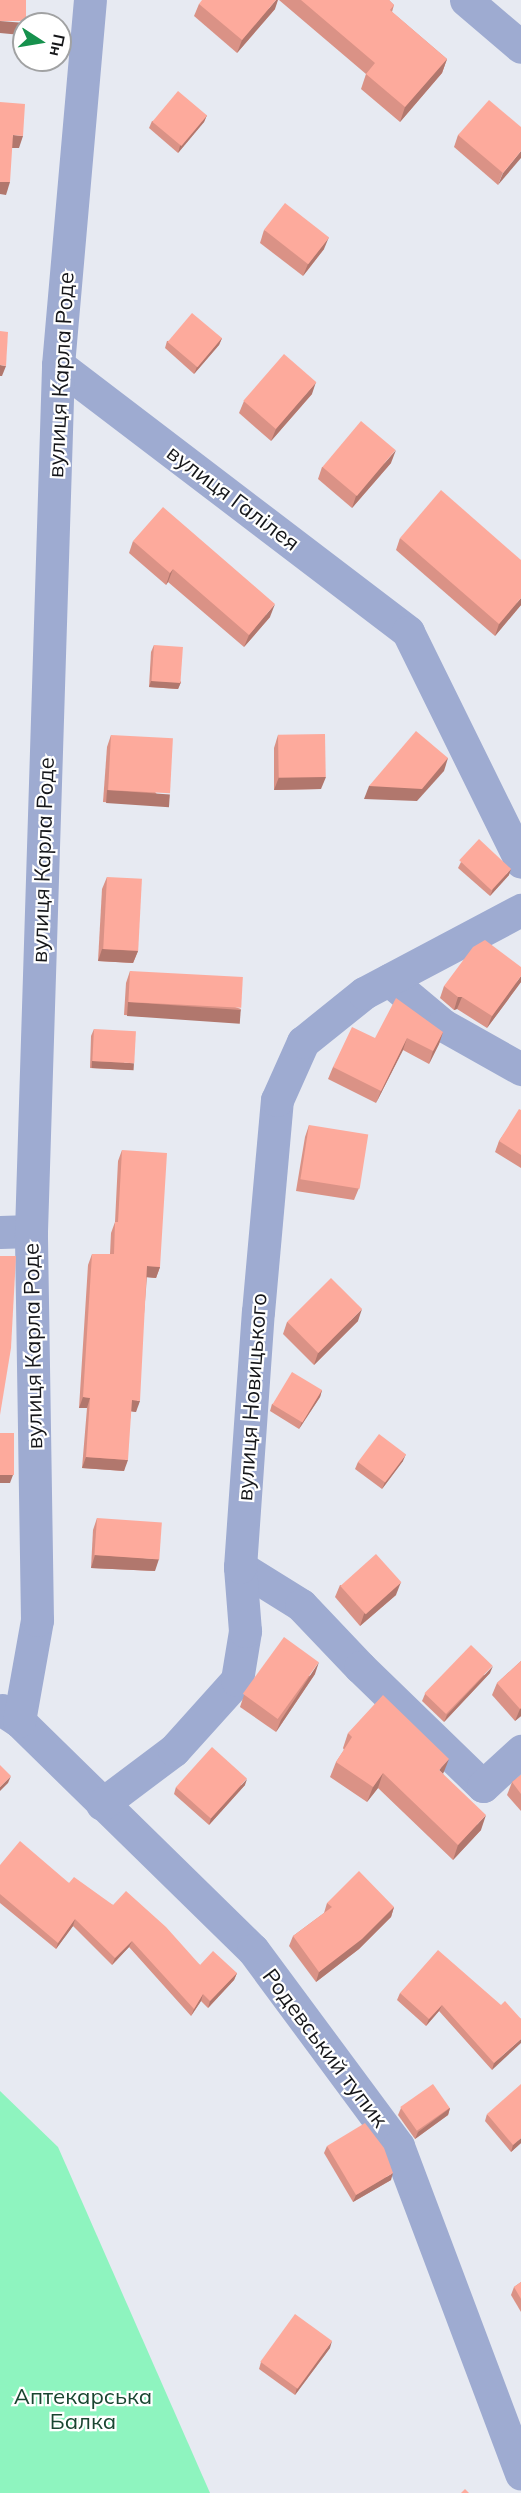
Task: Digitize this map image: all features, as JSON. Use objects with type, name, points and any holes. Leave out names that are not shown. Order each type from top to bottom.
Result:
[{"type":"street","name":"вулиця Карла Роде","points":[[9,1715],[37,1620],[15,1232],[58,365],[90,0]]},
{"type":"street","points":[[466,0],[521,47]]},
{"type":"street","name":"вулиця Галілея","points":[[58,365],[408,632],[521,862]]},
{"type":"street","name":"вулиця Новицького","points":[[102,1804],[174,1750],[237,1680],[244,1631],[240,1567],[258,1312],[277,1100],[303,1042],[364,993],[521,910]]},
{"type":"street","points":[[388,980],[444,1025],[521,1069]]},
{"type":"street","points":[[240,1567],[301,1605],[360,1667],[483,1786],[521,1751]]},
{"type":"street","name":"Родевський тупик","points":[[9,1715],[253,1950],[398,2146],[521,2474]]},
{"type":"green space","name":"Аптекарська Балка","points":[[0,2091],[58,2147],[210,2493],[0,2493]]},
{"type":"building","points":[[0,0],[26,0],[26,12],[12,12],[12,21],[0,21]]},
{"type":"building","points":[[202,0],[276,0],[242,40],[199,4]]},
{"type":"building","points":[[301,0],[389,0],[394,5],[390,10],[447,59],[405,107],[366,74],[375,63]]},
{"type":"building","points":[[178,91],[207,115],[181,146],[152,122]]},
{"type":"building","points":[[489,100],[521,127],[521,151],[503,173],[458,135]]},
{"type":"building","points":[[0,102],[25,104],[23,136],[13,135],[10,182],[0,182]]},
{"type":"building","points":[[285,203],[329,237],[308,264],[264,230]]},
{"type":"building","points":[[192,313],[222,338],[197,367],[168,342]]},
{"type":"building","points":[[0,331],[8,332],[6,366],[0,365]]},
{"type":"building","points":[[284,354],[316,382],[276,429],[243,401]]},
{"type":"building","points":[[361,421],[395,450],[357,496],[322,467]]},
{"type":"building","points":[[441,490],[521,560],[521,598],[499,624],[400,538]]},
{"type":"building","points":[[163,507],[275,604],[249,635],[173,569],[170,573],[133,541]]},
{"type":"building","points":[[154,645],[183,647],[180,683],[151,681]]},
{"type":"building","points":[[416,731],[448,758],[422,789],[369,786]]},
{"type":"building","points":[[325,734],[326,777],[279,778],[278,735]]},
{"type":"building","points":[[111,735],[173,738],[170,793],[108,790]]},
{"type":"building","points":[[479,839],[511,869],[491,890],[459,860]]},
{"type":"building","points":[[107,877],[142,879],[138,951],[103,949]]},
{"type":"building","points":[[485,940],[521,967],[521,976],[492,1016],[462,997],[458,997],[444,986],[473,947]]},
{"type":"building","points":[[130,971],[243,977],[241,1008],[128,1002]]},
{"type":"building","points":[[396,998],[443,1032],[433,1051],[407,1038],[381,1091],[333,1067],[352,1027],[375,1038]]},
{"type":"building","points":[[94,1029],[136,1031],[134,1063],[92,1061]]},
{"type":"building","points":[[519,1109],[521,1110],[521,1155],[499,1141]]},
{"type":"building","points":[[309,1125],[368,1134],[360,1189],[300,1179]]},
{"type":"building","points":[[122,1150],[167,1153],[160,1267],[147,1266],[140,1401],[132,1400],[128,1460],[86,1457],[90,1398],[83,1397],[92,1254],[114,1254]]},
{"type":"building","points":[[0,1256],[16,1256],[11,1348],[0,1415]]},
{"type":"building","points":[[331,1278],[362,1309],[318,1353],[287,1322]]},
{"type":"building","points":[[292,1372],[322,1390],[302,1423],[272,1405]]},
{"type":"building","points":[[0,1433],[14,1433],[14,1475],[0,1475]]},
{"type":"building","points":[[379,1434],[406,1454],[385,1482],[358,1462]]},
{"type":"building","points":[[97,1518],[162,1523],[159,1559],[94,1555]]},
{"type":"building","points":[[376,1554],[401,1582],[366,1614],[340,1586]]},
{"type":"building","points":[[284,1637],[319,1662],[278,1719],[243,1694]]},
{"type":"building","points":[[471,1645],[493,1666],[446,1714],[424,1693]]},
{"type":"building","points":[[521,1661],[521,1708],[520,1709],[497,1683]]},
{"type":"building","points":[[383,1695],[449,1759],[439,1770],[486,1815],[458,1845],[383,1773],[373,1787],[336,1762],[352,1737],[348,1733]]},
{"type":"building","points":[[212,1747],[247,1778],[211,1819],[176,1787]]},
{"type":"building","points":[[0,1765],[11,1776],[0,1787]]},
{"type":"building","points":[[521,1775],[521,1794],[512,1782]]},
{"type":"building","points":[[20,1841],[69,1883],[74,1877],[113,1905],[126,1891],[166,1927],[200,1965],[213,1951],[237,1973],[210,2001],[203,1994],[194,2009],[132,1941],[115,1958],[75,1919],[58,1943],[0,1894],[0,1865]]},
{"type":"building","points":[[359,1871],[394,1907],[362,1939],[319,1972],[293,1936],[332,1907],[327,1903]]},
{"type":"building","points":[[438,1950],[501,2005],[505,2001],[521,2019],[521,2039],[494,2063],[442,2005],[429,2019],[400,1993]]},
{"type":"building","points":[[433,2084],[450,2108],[417,2131],[400,2107]]},
{"type":"building","points":[[521,2084],[521,2138],[513,2145],[487,2114]]},
{"type":"building","points":[[365,2123],[384,2148],[393,2173],[356,2195],[327,2146]]},
{"type":"building","points":[[521,2282],[521,2299],[514,2287]]},
{"type":"building","points":[[295,2314],[332,2341],[298,2389],[260,2362]]}]
